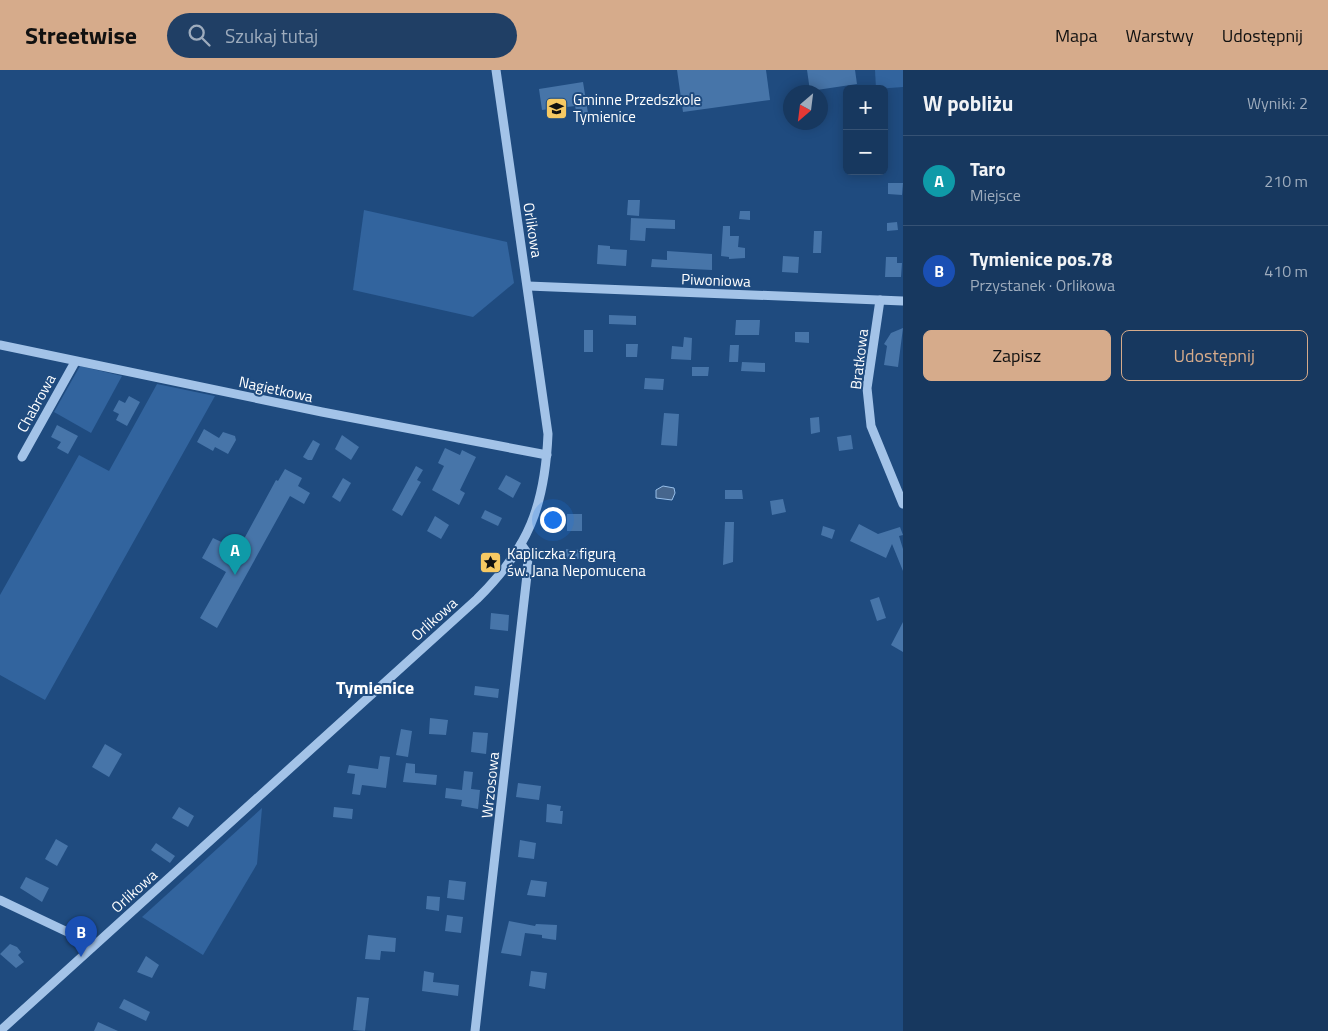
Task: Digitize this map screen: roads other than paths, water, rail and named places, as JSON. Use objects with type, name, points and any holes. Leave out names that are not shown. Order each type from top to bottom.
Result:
[{"type":"street","name":"Orlikowa","points":[[0,1031],[477,599],[496,580],[521,544],[536,514],[545,480],[548,434],[545,399],[496,70]]},
{"type":"street","name":"Piwoniowa","points":[[528,286],[903,301]]},
{"type":"street","name":"Bratkowa","points":[[880,300],[867,388],[871,426],[903,504]]},
{"type":"street","name":"Nagietkowa","points":[[0,345],[344,417],[547,455]]},
{"type":"street","name":"Chabrowa","points":[[22,457],[75,362]]},
{"type":"street","name":"Wrzosowa","points":[[475,1031],[527,575],[528,554],[521,544]]},
{"type":"street","points":[[0,900],[78,937],[91,948]]},
{"type":"place","name":"Gminne Przedszkole Tymienice","points":[[557,108]]},
{"type":"place","name":"Kapliczka z figurą św. Jana Nepomucena","points":[[491,562]]},
{"type":"place","name":"Taro","points":[[235,575]]},
{"type":"place","name":"Tymienice pos.78","points":[[81,957]]},
{"type":"district","name":"Tymienice","points":[[375,687]]}]
